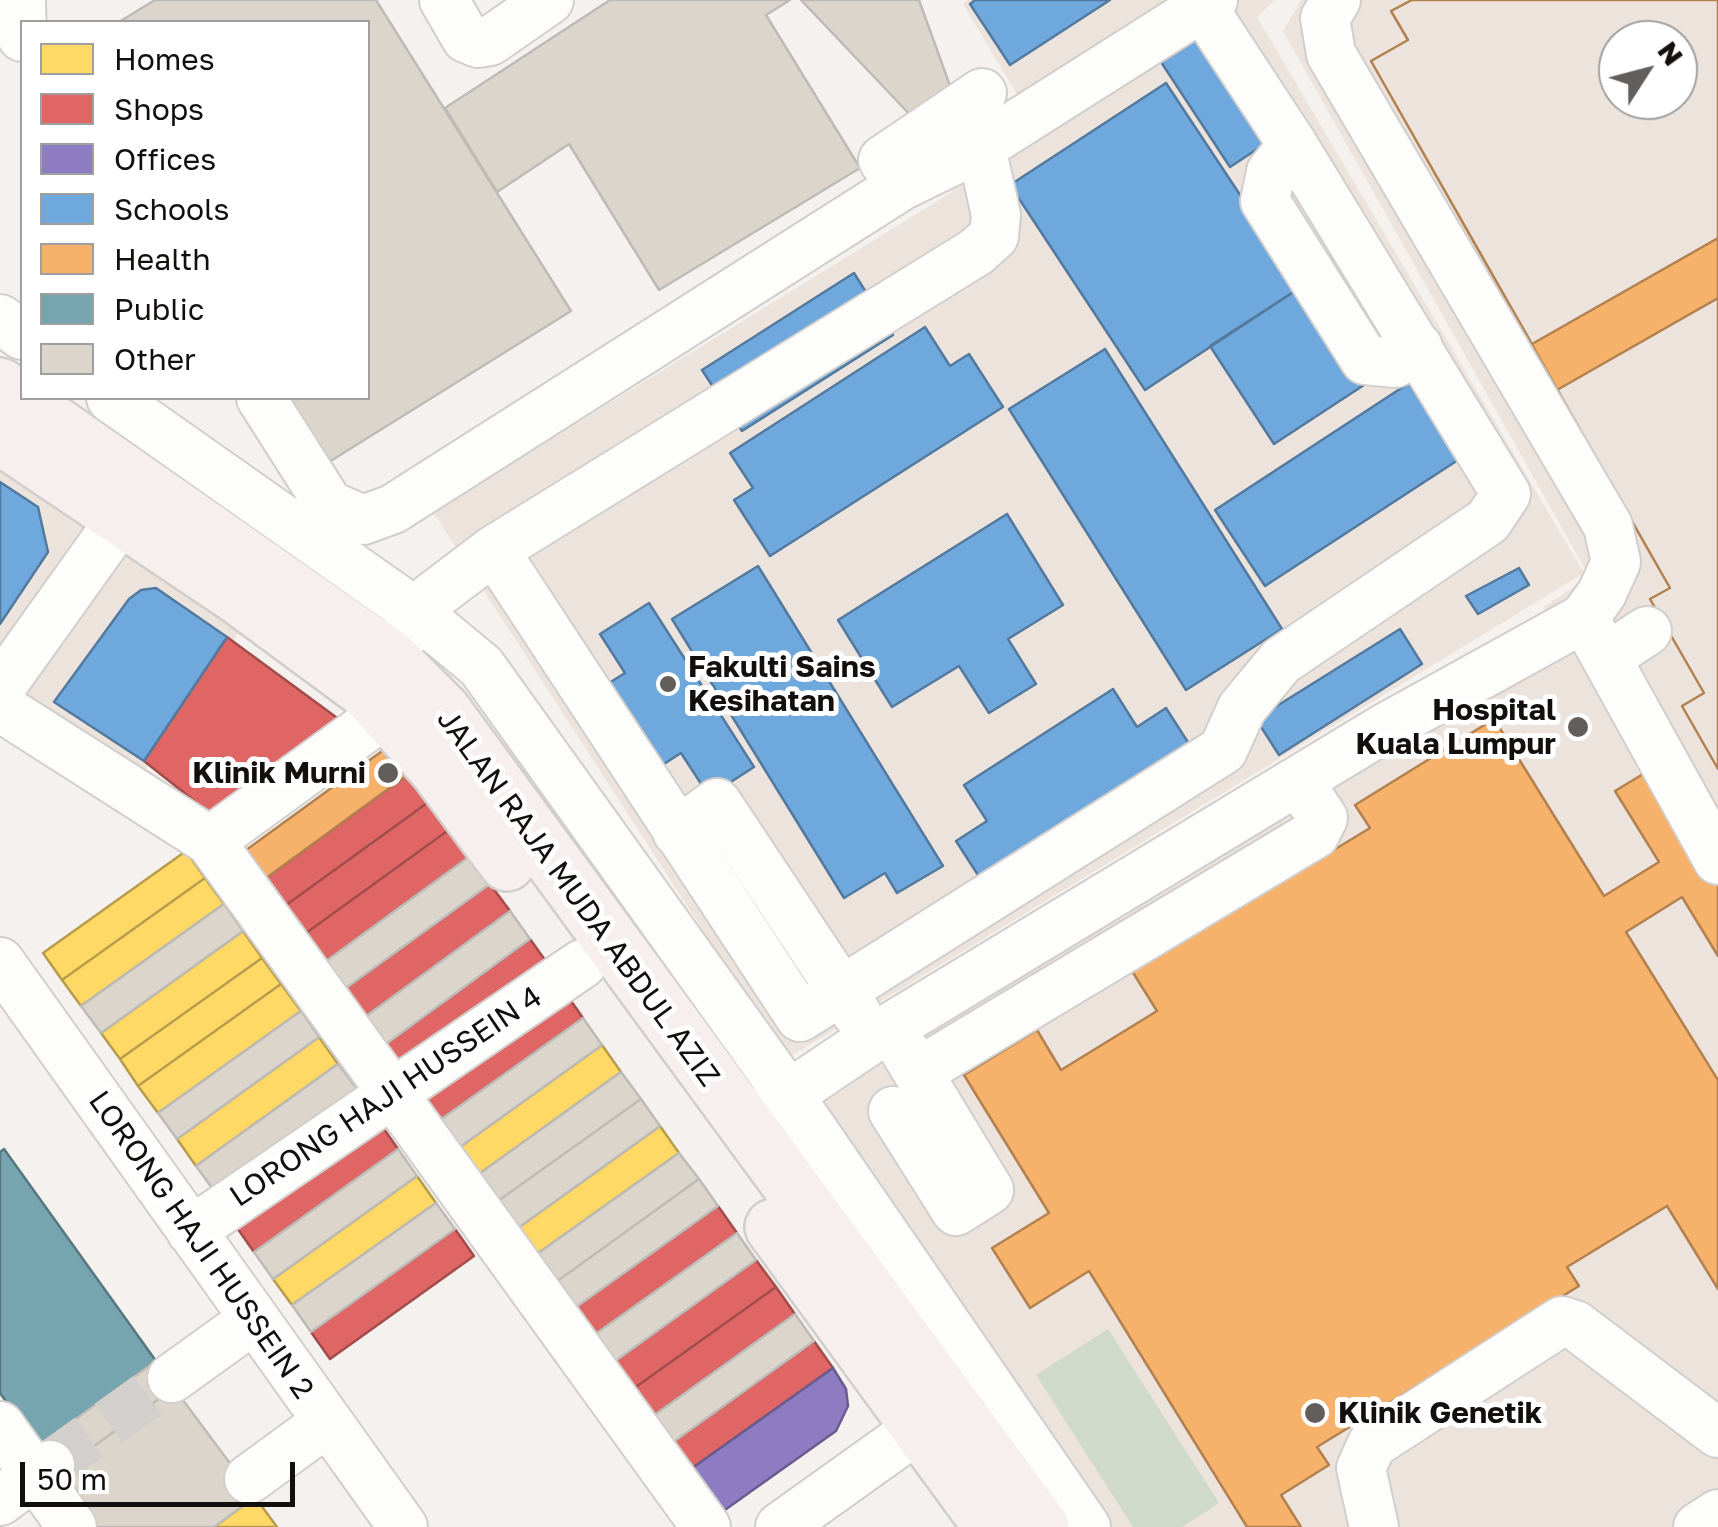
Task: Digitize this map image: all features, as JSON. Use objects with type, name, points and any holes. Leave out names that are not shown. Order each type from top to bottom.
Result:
[{"type":"main road","name":"JALAN RAJA MUDA ABDUL AZIZ","points":[[23,400],[404,636],[443,711],[744,1126],[936,1415],[992,1527]]},
{"type":"main road","name":"JALAN RAJA MUDA ABDUL AZIZ","points":[[0,436],[123,516],[368,692],[438,770],[582,964],[936,1415],[1041,1527]]},
{"type":"street","points":[[444,0],[466,38],[478,43],[490,41],[549,0]]},
{"type":"street","points":[[1336,0],[1325,18],[1332,54],[1608,526],[1616,562],[1602,594],[1595,638],[1684,765],[1718,860]]},
{"type":"street","points":[[269,409],[328,505],[362,520],[378,514],[901,186],[981,148],[1204,2],[1506,494],[1488,521],[1281,661],[1242,708],[1223,750],[800,1017],[494,550]]},
{"type":"street","points":[[901,186],[883,160],[982,93]]},
{"type":"street","points":[[404,636],[460,573],[494,550],[976,252],[994,236],[996,215],[981,148]]},
{"type":"street","points":[[114,400],[234,486],[404,636],[480,666],[788,1094],[1086,1527]]},
{"type":"street","points":[[234,486],[269,409]]},
{"type":"street","points":[[0,688],[123,516]]},
{"type":"street","points":[[744,1126],[882,1033],[1298,781],[1595,638],[1647,631]]},
{"type":"street","points":[[0,707],[210,841],[706,1527]]},
{"type":"street","points":[[210,841],[387,712]]},
{"type":"street","points":[[918,1072],[1315,834],[1323,818],[1298,781]]},
{"type":"street","name":"LORONG HAJI HUSSEIN 2","points":[[0,962],[403,1527]]},
{"type":"street","name":"LORONG HAJI HUSSEIN 4","points":[[191,1230],[582,964]]},
{"type":"street","points":[[841,991],[918,1072],[988,1190],[956,1211],[893,1112]]},
{"type":"street","points":[[172,1378],[254,1320]]},
{"type":"street","points":[[1374,1527],[1361,1468],[1372,1444],[1562,1322],[1576,1325],[1718,1433]]},
{"type":"street","points":[[780,1527],[936,1415]]},
{"type":"street","points":[[248,1479],[326,1422]]},
{"type":"street","points":[[0,1426],[28,1481],[72,1527]]},
{"type":"street","points":[[1698,1527],[1718,1514]]},
{"type":"shaded area","points":[[968,0],[1275,0],[1257,17],[1584,573],[786,1059],[433,512],[952,192],[940,154],[1021,101],[963,4]]},
{"type":"shaded area","name":"Hospital Kuala Lumpur","points":[[1301,0],[1718,0],[1718,1527],[1109,1527],[811,1100],[1309,799],[1565,655],[1544,607],[1589,576],[1283,31]]},
{"type":"shaded area","points":[[0,452],[245,623],[142,774],[0,676]]},
{"type":"green space","points":[[1108,1329],[1219,1503],[1182,1527],[1133,1527],[1036,1375]]},
{"type":"building: Homes","points":[[186,851],[205,878],[62,980],[43,953]]},
{"type":"building: Homes","points":[[205,878],[224,904],[81,1006],[62,980]]},
{"type":"building: Homes","points":[[243,931],[262,958],[120,1059],[101,1033]]},
{"type":"building: Homes","points":[[262,958],[281,984],[138,1086],[120,1059]]},
{"type":"building: Homes","points":[[281,984],[301,1011],[158,1113],[138,1086]]},
{"type":"building: Homes","points":[[319,1037],[338,1064],[196,1166],[177,1139]]},
{"type":"building: Homes","points":[[602,1045],[621,1072],[479,1174],[460,1147]]},
{"type":"building: Homes","points":[[660,1126],[679,1153],[537,1254],[518,1228]]},
{"type":"building: Homes","points":[[417,1176],[436,1203],[292,1305],[273,1279]]},
{"type":"building: Homes","points":[[255,1497],[277,1527],[214,1527]]},
{"type":"building: Shops","points":[[227,637],[340,720],[212,815],[144,761]]},
{"type":"building: Shops","points":[[410,773],[430,801],[282,908],[262,881]]},
{"type":"building: Shops","points":[[430,801],[450,829],[302,936],[282,908]]},
{"type":"building: Shops","points":[[450,829],[470,856],[322,964],[302,936]]},
{"type":"building: Shops","points":[[490,884],[510,911],[362,1019],[342,991]]},
{"type":"building: Shops","points":[[530,939],[550,967],[402,1074],[382,1047]]},
{"type":"building: Shops","points":[[564,991],[583,1018],[440,1120],[421,1093]]},
{"type":"building: Shops","points":[[379,1122],[398,1149],[254,1252],[235,1225]]},
{"type":"building: Shops","points":[[718,1206],[737,1233],[594,1335],[575,1308]]},
{"type":"building: Shops","points":[[455,1229],[474,1256],[330,1359],[311,1332]]},
{"type":"building: Shops","points":[[756,1260],[776,1287],[633,1389],[614,1362]]},
{"type":"building: Shops","points":[[776,1287],[795,1314],[653,1416],[633,1389]]},
{"type":"building: Shops","points":[[814,1341],[833,1368],[691,1469],[672,1443]]},
{"type":"building: Offices","points":[[833,1368],[846,1389],[848,1406],[836,1431],[722,1512],[691,1469]]},
{"type":"building: Schools","points":[[975,0],[1110,0],[1010,65],[970,4]]},
{"type":"building: Schools","points":[[1202,36],[1271,140],[1230,167],[1161,62]]},
{"type":"building: Schools","points":[[1166,83],[1301,287],[1145,390],[1010,185]]},
{"type":"building: Schools","points":[[854,273],[893,335],[742,431],[702,370]]},
{"type":"building: Schools","points":[[1301,287],[1364,385],[1274,444],[1210,346]]},
{"type":"building: Schools","points":[[925,327],[950,366],[969,354],[1003,407],[770,556],[734,500],[753,488],[730,453]]},
{"type":"building: Schools","points":[[1105,349],[1282,629],[1186,690],[1009,409]]},
{"type":"building: Schools","points":[[1409,383],[1458,460],[1265,586],[1215,510]]},
{"type":"building: Schools","points":[[0,482],[38,507],[48,552],[0,624]]},
{"type":"building: Schools","points":[[1007,514],[1063,605],[1008,639],[1036,684],[989,713],[959,666],[892,707],[838,620]]},
{"type":"building: Schools","points":[[758,566],[943,866],[897,893],[885,873],[844,898],[672,619]]},
{"type":"building: Schools","points":[[1519,568],[1529,585],[1478,614],[1466,596]]},
{"type":"building: Schools","points":[[156,588],[227,637],[144,761],[54,702],[129,599],[141,590]]},
{"type":"building: Schools","points":[[649,603],[754,767],[709,796],[681,753],[653,771],[601,688],[625,673],[600,634]]},
{"type":"building: Schools","points":[[1400,629],[1422,664],[1279,755],[1256,719]]},
{"type":"building: Schools","points":[[1113,689],[1137,727],[1166,708],[1198,758],[989,892],[956,841],[987,821],[964,785]]},
{"type":"building: Health","points":[[1412,0],[1718,0],[1718,769],[1682,706],[1704,693],[1650,599],[1670,588],[1371,61],[1408,40],[1391,11]]},
{"type":"building: Health","points":[[1412,0],[1718,0],[1718,238],[1532,344],[1371,61],[1408,40],[1391,11]]},
{"type":"building: Health","points":[[1718,298],[1718,769],[1682,706],[1704,693],[1650,599],[1670,588],[1557,390]]},
{"type":"building: Health","points":[[1494,719],[1604,896],[1659,862],[1615,791],[1653,768],[1718,872],[1718,956],[1682,897],[1626,932],[1718,1080],[1718,1289],[1667,1206],[1567,1267],[1579,1286],[1317,1447],[1329,1465],[1281,1495],[1301,1527],[1247,1527],[1089,1271],[1030,1308],[992,1248],[1049,1213],[964,1075],[1037,1030],[1061,1070],[1157,1011],[1127,963],[1280,868],[1286,879],[1370,828],[1355,805]]},
{"type":"building: Health","points":[[389,746],[410,773],[262,881],[242,853]]},
{"type":"building: Public","points":[[4,1149],[156,1361],[38,1446],[0,1393],[0,1152]]},
{"type":"building: Other","points":[[155,0],[376,0],[571,311],[329,462],[290,400],[370,400],[370,20],[122,20]]},
{"type":"building: Other","points":[[610,0],[790,0],[766,15],[860,168],[659,290],[569,144],[497,192],[445,108]]},
{"type":"building: Other","points":[[801,0],[919,0],[954,97],[914,119]]},
{"type":"building: Other","points":[[470,856],[490,884],[342,991],[322,964]]},
{"type":"building: Other","points":[[224,904],[243,931],[101,1033],[81,1006]]},
{"type":"building: Other","points":[[510,911],[530,939],[382,1047],[362,1019]]},
{"type":"building: Other","points":[[301,1011],[319,1037],[177,1139],[158,1113]]},
{"type":"building: Other","points":[[583,1018],[602,1045],[460,1147],[440,1120]]},
{"type":"building: Other","points":[[338,1064],[358,1090],[215,1192],[196,1166]]},
{"type":"building: Other","points":[[621,1072],[641,1099],[498,1201],[479,1174]]},
{"type":"building: Other","points":[[641,1099],[660,1126],[518,1228],[498,1201]]},
{"type":"building: Other","points":[[398,1149],[417,1176],[273,1279],[254,1252]]},
{"type":"building: Other","points":[[679,1153],[699,1179],[556,1282],[537,1254]]},
{"type":"building: Other","points":[[699,1179],[718,1206],[575,1308],[556,1282]]},
{"type":"building: Other","points":[[436,1203],[455,1229],[311,1332],[292,1305]]},
{"type":"building: Other","points":[[737,1233],[756,1260],[614,1362],[594,1335]]},
{"type":"building: Other","points":[[795,1314],[814,1341],[672,1443],[653,1416]]},
{"type":"building: Other","points":[[156,1361],[174,1388],[57,1473],[38,1446]]},
{"type":"building: Other","points":[[174,1388],[255,1497],[214,1527],[97,1527],[57,1473]]},
{"type":"tunnel","points":[[50,1465],[172,1378]]},
{"type":"place","name":"Fakulti Sains Kesihatan","points":[[668,684]]},
{"type":"place","name":"Hospital Kuala Lumpur","points":[[1578,727]]},
{"type":"place","name":"Klinik Murni","points":[[388,773]]},
{"type":"place","name":"Klinik Genetik","points":[[1315,1413]]}]
